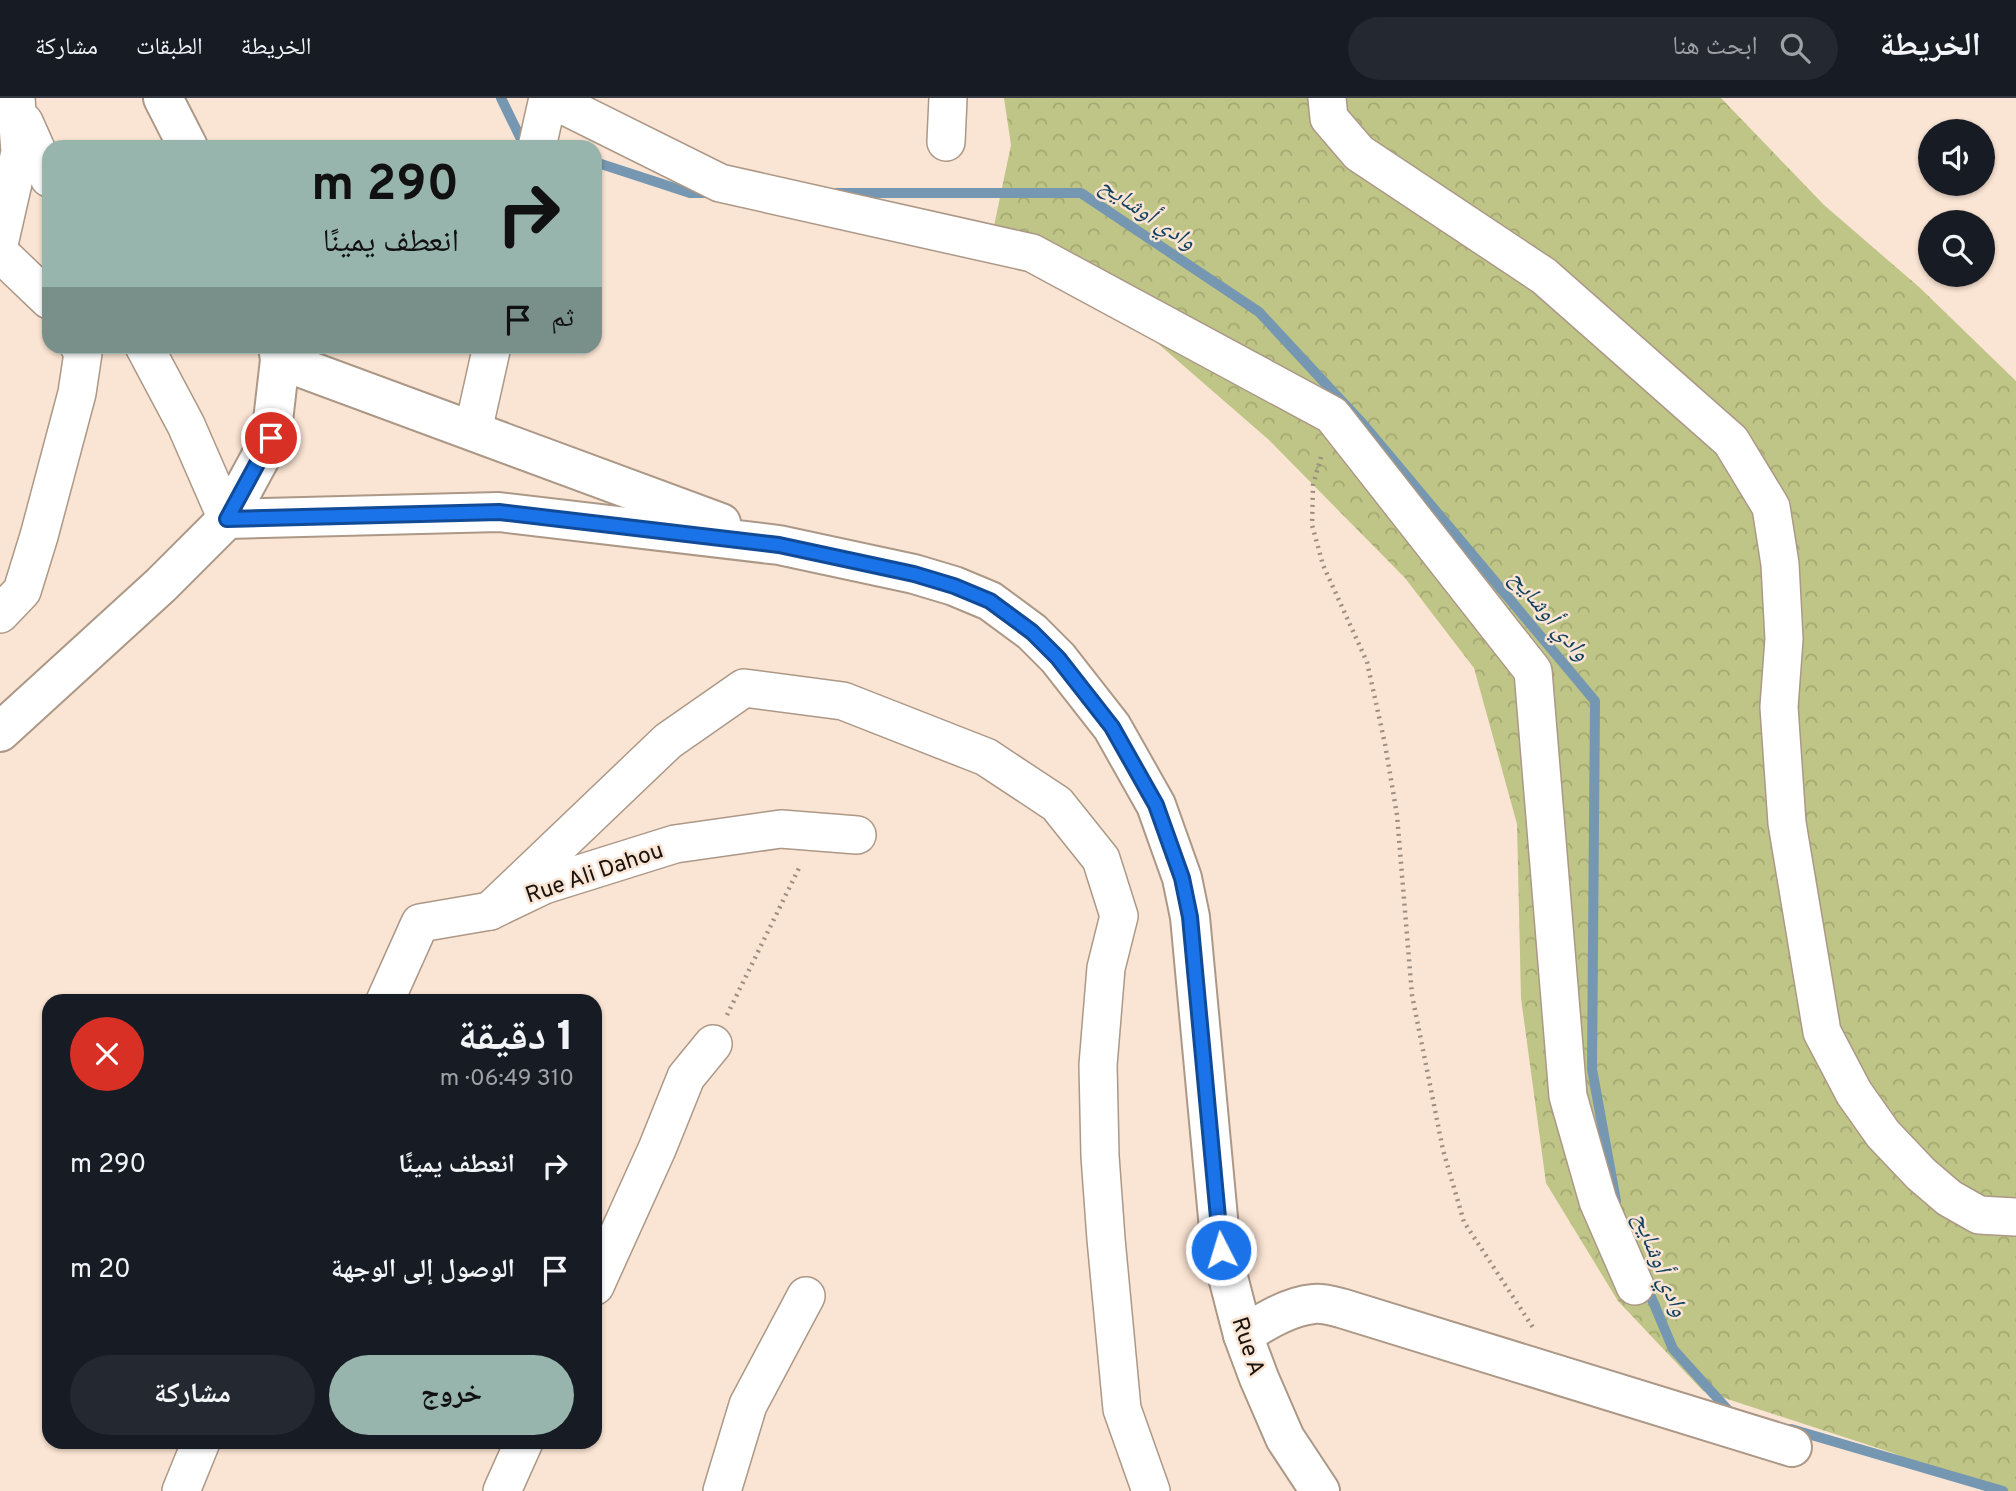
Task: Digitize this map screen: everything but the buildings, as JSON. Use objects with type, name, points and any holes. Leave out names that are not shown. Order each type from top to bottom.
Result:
[{"type":"street","points":[[163,98],[184,140]]},
{"type":"street","points":[[539,140],[548,98],[720,183],[1032,253],[1332,415],[1533,671],[1568,1096],[1598,1201],[1635,1286]]},
{"type":"street","points":[[946,142],[948,98]]},
{"type":"street","points":[[1327,98],[1328,118],[1359,153],[1544,276],[1731,441],[1738,452],[1771,507],[1780,565],[1784,639],[1779,707],[1787,823],[1822,1032],[1854,1093],[1884,1134],[1921,1174],[1950,1198],[1979,1215],[2016,1217]]},
{"type":"street","points":[[17,103],[42,162]]},
{"type":"street","points":[[0,240],[20,152],[17,103]]},
{"type":"street","points":[[0,253],[42,293]]},
{"type":"street","points":[[0,614],[22,591],[77,393],[83,354]]},
{"type":"street","points":[[148,354],[186,425],[227,519]]},
{"type":"street","points":[[0,732],[160,585],[227,519],[271,438],[279,354]]},
{"type":"street","points":[[281,354],[473,432],[779,545]]},
{"type":"street","points":[[473,432],[490,354]]},
{"type":"street","name":"Rue A","points":[[227,519],[499,512],[779,545],[914,574],[954,586],[990,601],[1032,632],[1058,658],[1112,727],[1156,805],[1182,878],[1190,917],[1221,1250],[1243,1335],[1259,1378],[1285,1438],[1320,1491]]},
{"type":"street","points":[[490,911],[668,741],[744,688],[843,701],[986,757],[1058,804],[1101,859],[1119,916],[1106,968],[1098,1065],[1100,1156],[1122,1409],[1151,1491]]},
{"type":"street","name":"Rue Ali Dahou","points":[[388,994],[420,923],[490,911],[544,885],[675,844],[781,829],[857,835]]},
{"type":"street","points":[[602,1271],[686,1077],[713,1044]]},
{"type":"street","points":[[722,1491],[748,1405],[806,1296]]},
{"type":"street","points":[[1243,1335],[1289,1310],[1314,1304],[1341,1308],[1791,1447]]},
{"type":"street","points":[[181,1491],[198,1449]]},
{"type":"street","points":[[502,1491],[521,1449]]},
{"type":"path","points":[[1332,415],[1313,485],[1311,525],[1323,565],[1367,662],[1385,744],[1397,815],[1412,995],[1443,1150],[1464,1222],[1565,1378]]},
{"type":"path","points":[[713,1044],[817,832]]},
{"type":"green space","points":[[1004,98],[1721,98],[1824,205],[1919,287],[2016,381],[2016,1491],[1985,1491],[1893,1453],[1703,1391],[1618,1301],[1546,1183],[1521,998],[1517,824],[1474,668],[1405,578],[1269,440],[1109,301],[990,245],[1011,145]]},
{"type":"waterway","name":"وادي أوشايح","points":[[501,98],[520,137],[528,140]]},
{"type":"waterway","name":"وادي أوشايح","points":[[602,164],[690,193],[712,193]]},
{"type":"waterway","name":"وادي أوشايح","points":[[837,193],[1081,193],[1259,312],[1363,424],[1595,701],[1592,1069],[1616,1201]]},
{"type":"waterway","name":"وادي أوشايح","points":[[1646,1285],[1673,1349],[1729,1411],[1735,1413]]},
{"type":"waterway","name":"وادي أوشايح","points":[[1791,1429],[2003,1491]]},
{"type":"route","points":[[271,438],[227,519],[499,512],[779,545],[914,574],[954,586],[990,601],[1032,632],[1058,658],[1112,727],[1156,805],[1182,878],[1190,917],[1221,1250]]}]
